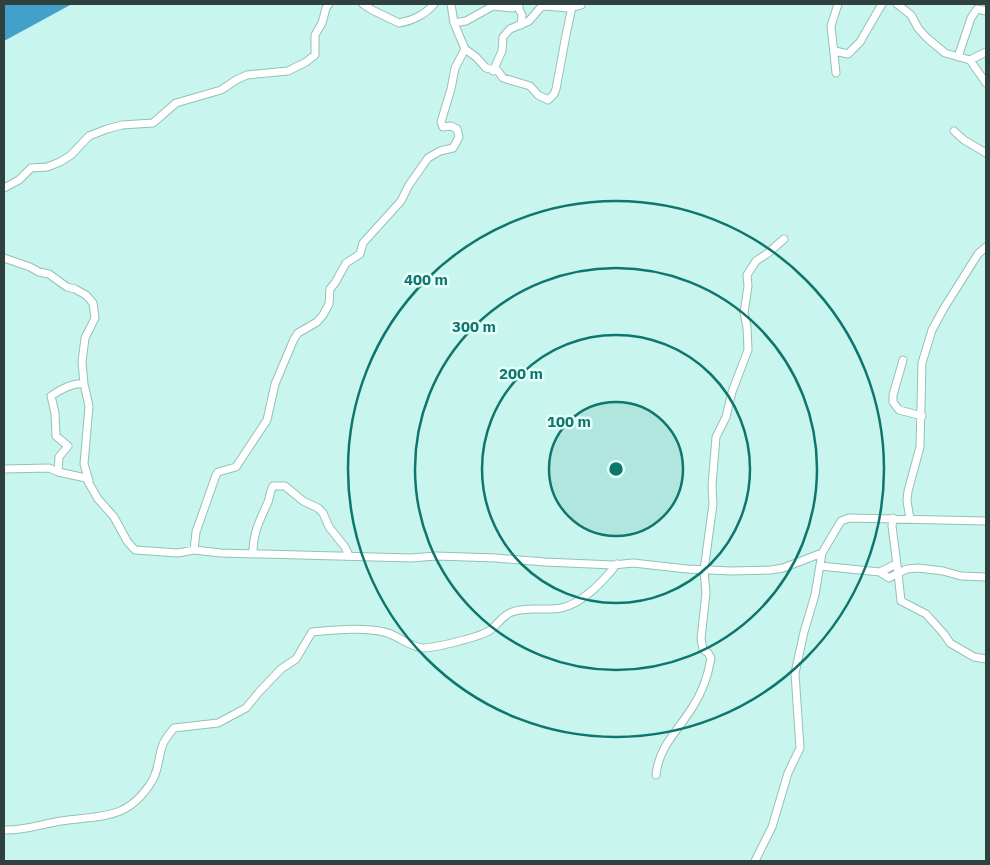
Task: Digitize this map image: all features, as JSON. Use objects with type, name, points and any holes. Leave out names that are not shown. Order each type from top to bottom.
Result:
[{"type":"street","points":[[4,188],[19,180],[31,168],[47,167],[66,158],[81,146],[89,136],[107,128],[122,124],[153,124],[176,104],[221,90],[247,75],[286,71],[306,62],[315,54],[315,35],[329,4]]},
{"type":"street","points":[[363,4],[399,23],[418,17],[429,10],[434,4]]},
{"type":"street","points":[[451,4],[454,23],[465,49],[484,66],[493,71],[498,71],[503,78],[530,86],[538,95],[548,100],[556,89],[572,8]]},
{"type":"street","points":[[454,23],[466,21],[494,6],[502,5],[513,8],[518,4],[522,15],[521,25]]},
{"type":"street","points":[[493,71],[502,51],[503,37],[510,29],[529,21],[541,7],[572,8],[583,4]]},
{"type":"street","points":[[836,73],[832,26],[838,4]]},
{"type":"street","points":[[835,51],[848,54],[860,42],[882,4]]},
{"type":"street","points":[[897,4],[911,16],[927,38],[945,53],[970,60],[986,52]]},
{"type":"street","points":[[958,57],[977,9],[986,11]]},
{"type":"street","points":[[194,550],[196,532],[216,475],[218,472],[236,467],[264,426],[267,420],[274,384],[294,339],[298,333],[317,322],[323,315],[329,304],[330,289],[335,284],[343,266],[348,260],[360,254],[363,243],[401,201],[423,164],[435,153],[453,148],[457,143],[459,134],[457,129],[451,126],[443,127],[441,122],[455,68],[465,49]]},
{"type":"street","points":[[970,60],[986,84]]},
{"type":"street","points":[[954,132],[986,153]]},
{"type":"street","points":[[656,775],[657,763],[662,750],[692,709],[704,686],[709,671],[711,658],[703,649],[701,639],[706,593],[704,570],[713,504],[712,485],[716,437],[726,417],[732,392],[748,350],[744,313],[748,286],[747,275],[756,261],[768,254],[784,239]]},
{"type":"street","points":[[910,519],[907,502],[908,491],[920,446],[922,363],[932,330],[944,308],[978,254],[986,247]]},
{"type":"street","points":[[4,258],[49,274],[67,287],[86,295],[93,303],[95,318],[85,338],[82,362],[89,406],[84,464],[90,484]]},
{"type":"street","points":[[903,360],[892,402],[899,410],[922,416]]},
{"type":"street","points":[[58,472],[59,458],[68,446],[56,436],[55,411],[51,396],[69,387],[81,383],[84,384]]},
{"type":"street","points":[[4,469],[49,468],[58,472],[86,478],[98,499],[114,517],[130,546],[135,550],[178,553],[194,550],[411,558],[436,556],[496,558],[546,562],[633,563],[731,571],[771,570],[796,564],[822,553]]},
{"type":"street","points":[[253,553],[255,529],[269,500],[271,489],[273,486],[280,486],[291,490],[303,501],[318,508],[323,513],[349,556]]},
{"type":"street","points":[[755,861],[772,827],[788,773],[800,748],[795,673],[822,553],[841,521],[850,518],[893,518],[929,519],[946,522],[986,521]]},
{"type":"street","points":[[893,518],[892,526],[901,601],[926,614],[950,643],[974,656],[986,659]]},
{"type":"street","points":[[4,830],[107,816],[131,806],[152,781],[158,767],[163,744],[174,728],[218,723],[246,708],[281,669],[296,659],[312,632],[368,630],[385,632],[423,648],[439,645],[489,631],[511,612],[527,609],[562,608],[595,589],[618,564]]},
{"type":"street","points":[[880,572],[896,564]]},
{"type":"street","points":[[820,566],[880,572],[889,578],[907,569],[918,568],[943,571],[961,576],[986,577]]},
{"type":"water","points":[[4,4],[72,4],[4,41]]}]
